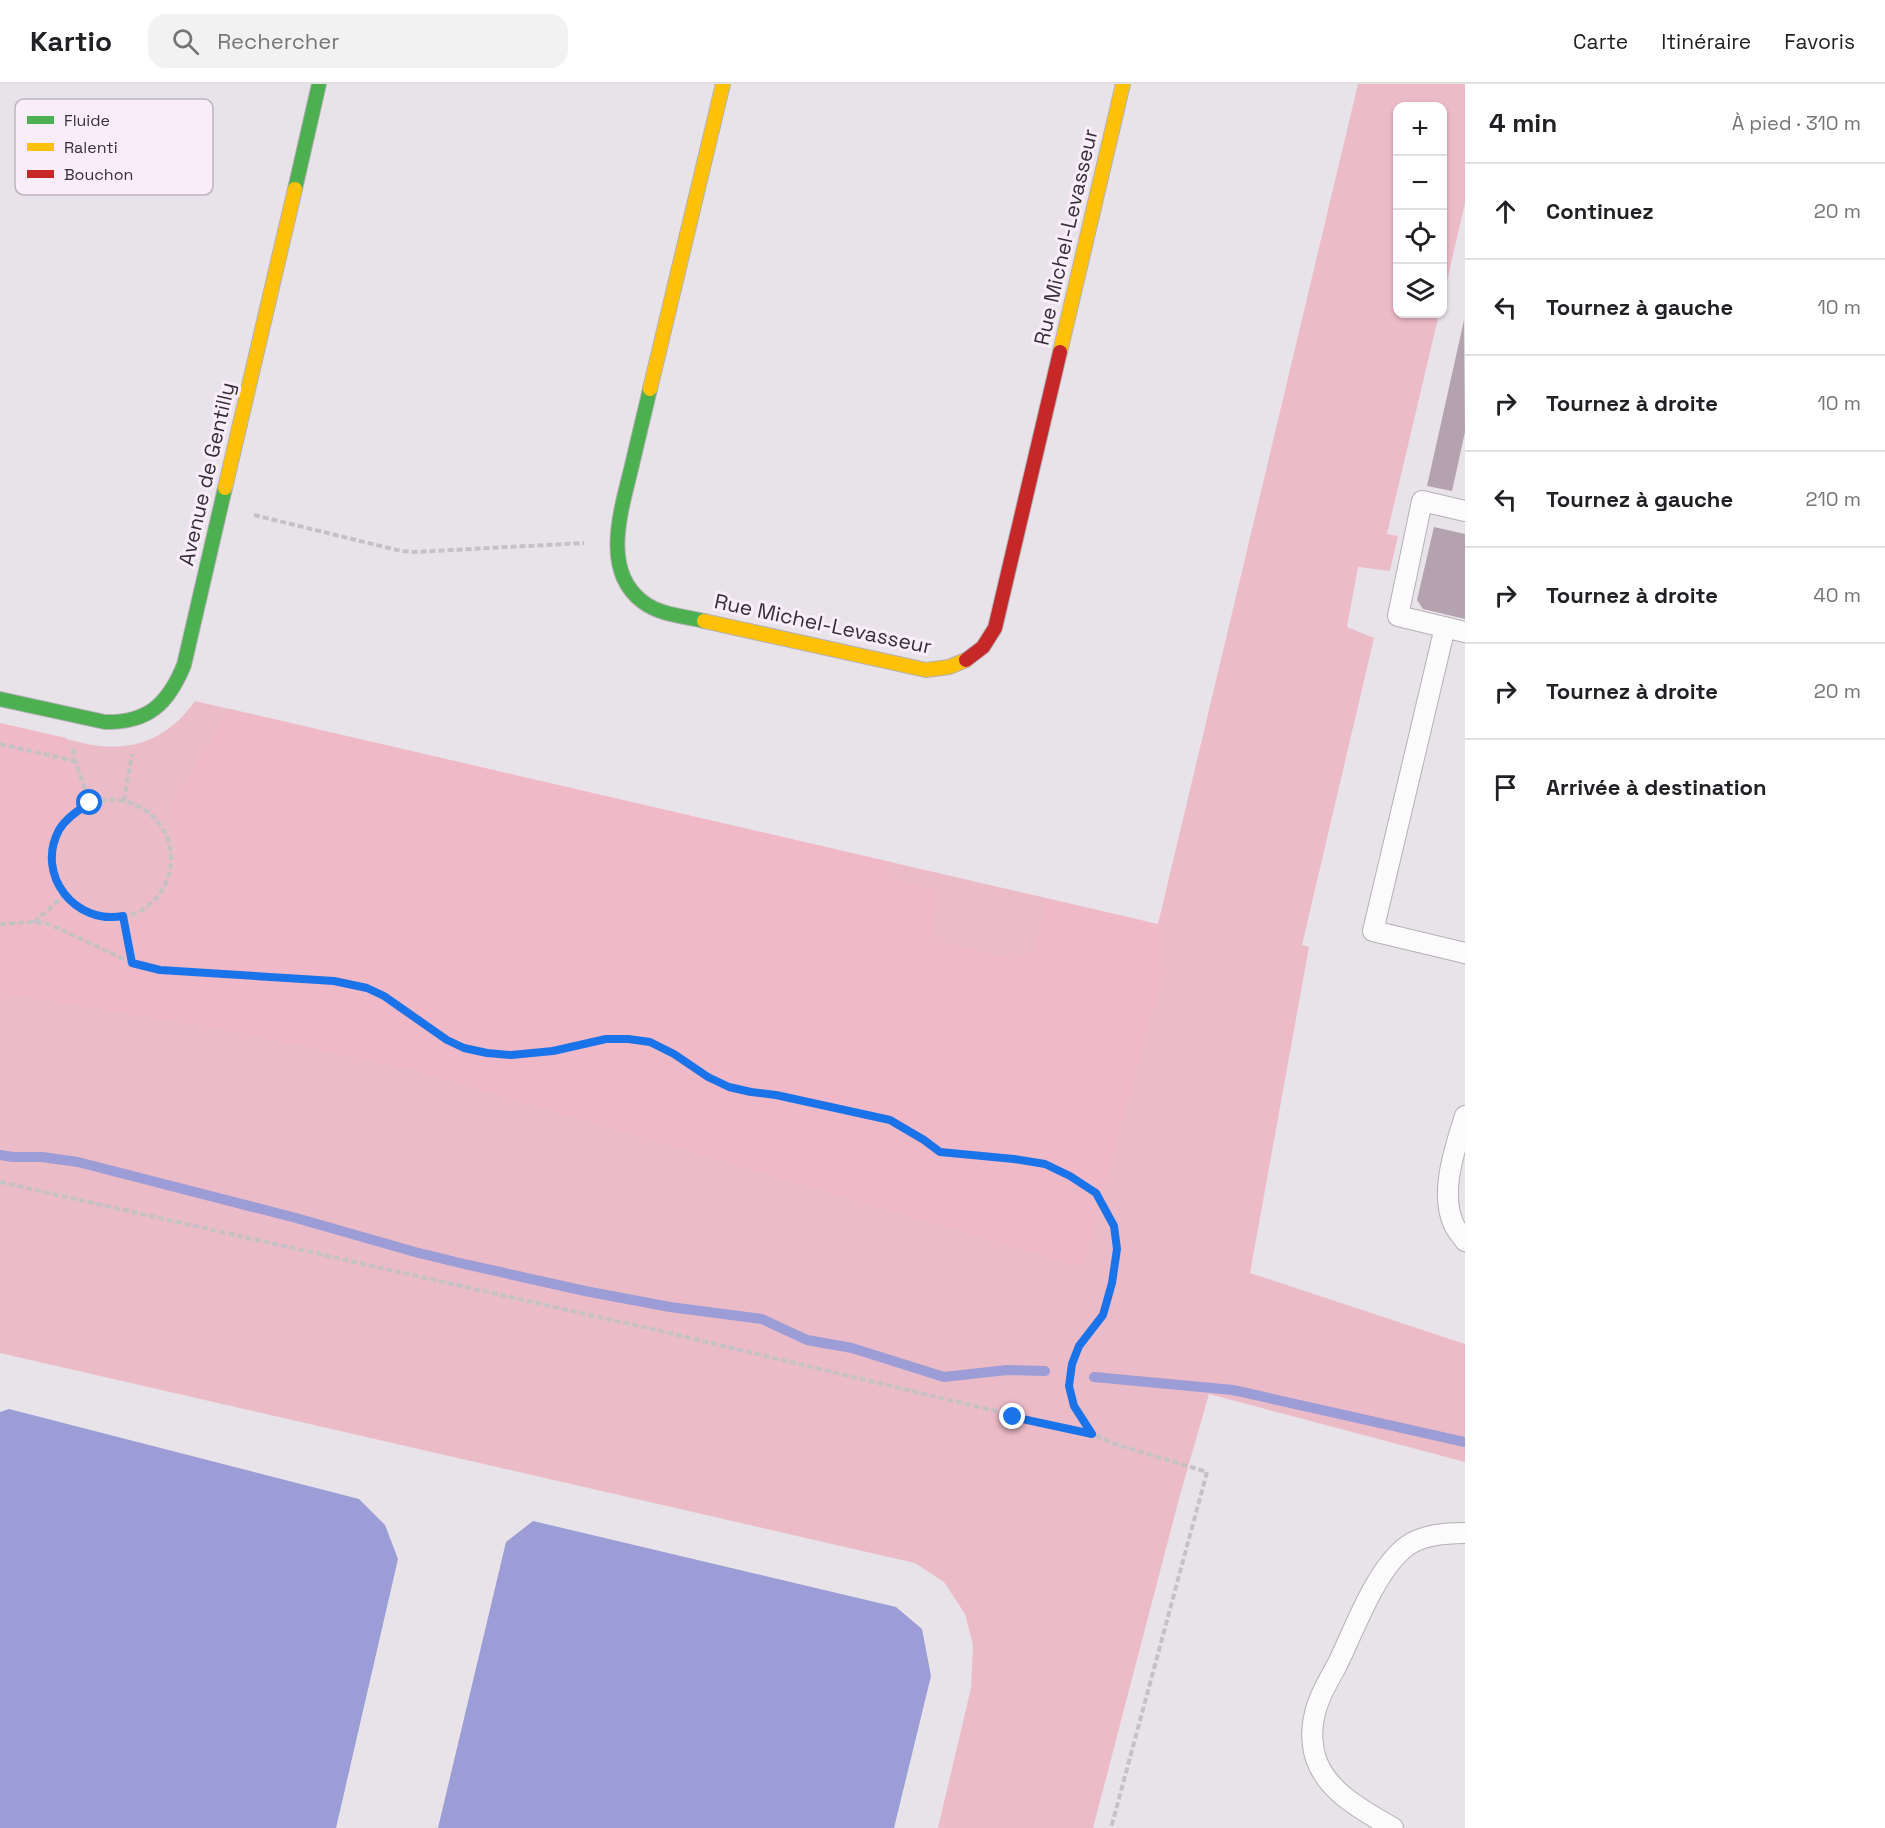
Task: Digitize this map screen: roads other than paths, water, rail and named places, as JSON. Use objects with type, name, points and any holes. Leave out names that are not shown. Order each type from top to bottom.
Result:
[{"type":"street","name":"Avenue de Gentilly","points":[[0,699],[105,722],[120,723],[138,719],[160,705],[179,679],[319,84]]},
{"type":"street","name":"Rue Michel-Levasseur","points":[[723,84],[618,523],[618,555],[621,571],[634,595],[643,603],[656,609],[926,670],[952,666],[966,661],[988,642],[995,628],[1124,84]]},
{"type":"lane","points":[[1465,511],[1422,501],[1398,616],[1465,632]]},
{"type":"lane","points":[[1445,627],[1374,931],[1465,953]]},
{"type":"lane","points":[[1465,1116],[1453,1154],[1449,1179],[1449,1203],[1454,1225],[1465,1241]]},
{"type":"lane","points":[[1393,1828],[1356,1806],[1336,1790],[1326,1778],[1316,1759],[1313,1718],[1374,1589],[1393,1558],[1409,1544],[1430,1536],[1465,1533]]},
{"type":"water","points":[[9,1409],[359,1499],[385,1525],[398,1559],[336,1828],[0,1828],[0,1412]]},
{"type":"water","points":[[533,1521],[896,1607],[922,1629],[931,1676],[894,1828],[438,1828],[506,1542]]},
{"type":"waterway","points":[[0,1155],[78,1162],[296,1218],[415,1252],[585,1291],[670,1307],[762,1319],[807,1340],[852,1348],[944,1377],[1007,1370],[1045,1371]]},
{"type":"waterway","points":[[1094,1377],[1233,1390],[1465,1442]]}]
